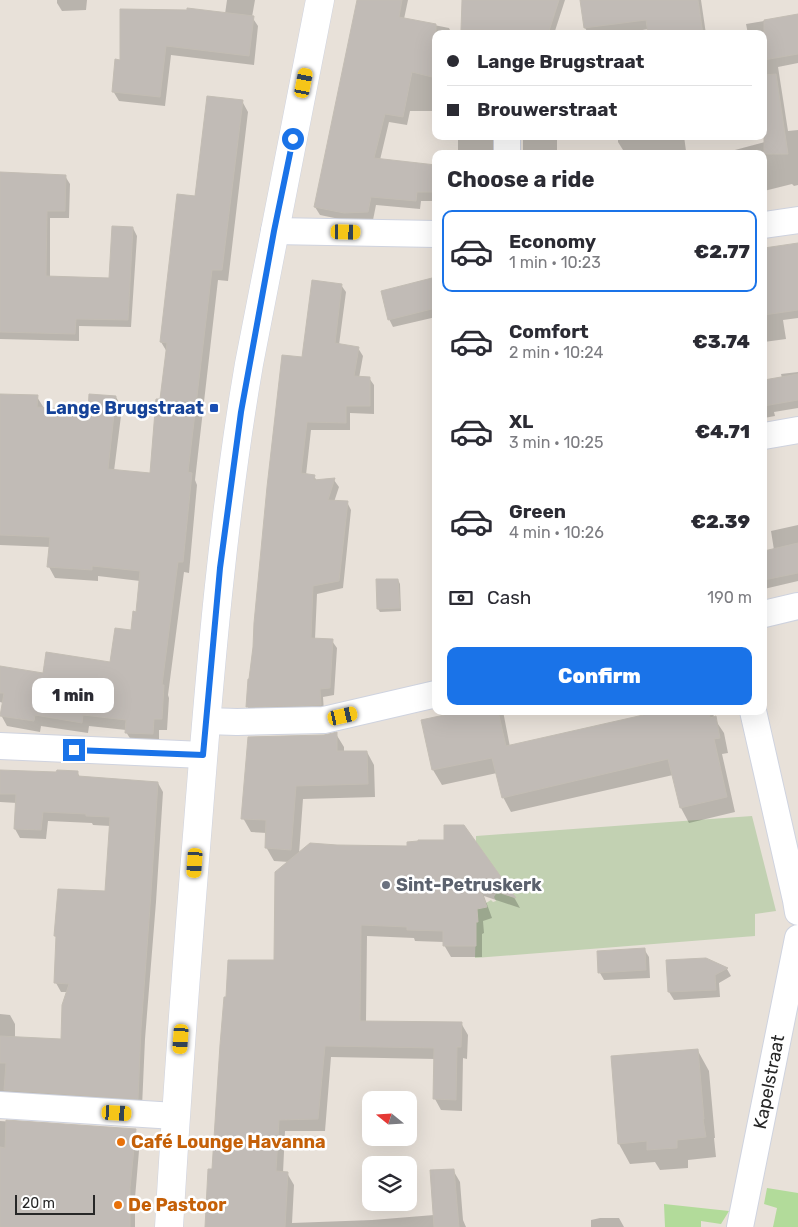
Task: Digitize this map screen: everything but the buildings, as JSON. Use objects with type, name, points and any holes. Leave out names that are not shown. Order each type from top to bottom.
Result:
[{"type":"street","points":[[168,1227],[203,755],[220,568],[239,422],[249,364],[320,0]]},
{"type":"street","points":[[767,225],[798,220]]},
{"type":"street","points":[[274,231],[432,234]]},
{"type":"street","points":[[767,435],[798,430]]},
{"type":"street","points":[[767,613],[798,606]]},
{"type":"street","points":[[206,721],[324,720],[432,695]]},
{"type":"street","points":[[754,715],[798,912]]},
{"type":"street","points":[[0,746],[203,755]]},
{"type":"street","name":"Kapelstraat","points":[[740,1227],[793,994],[798,938]]},
{"type":"street","points":[[0,1106],[175,1116]]},
{"type":"green space","points":[[752,816],[776,911],[755,914],[755,936],[475,958],[476,922],[478,922],[476,904],[487,907],[486,903],[491,900],[493,902],[496,901],[494,897],[497,892],[496,870],[476,849],[476,836]]},
{"type":"green space","points":[[767,1188],[798,1193],[798,1227],[773,1227],[777,1208],[764,1204]]},
{"type":"green space","points":[[664,1204],[729,1211],[721,1224],[701,1221],[701,1227],[665,1227]]},
{"type":"place","name":"Lange Brugstraat","points":[[214,408]]},
{"type":"place","name":"Sint-Petruskerk","points":[[386,885]]},
{"type":"place","name":"Café Lounge Havanna","points":[[121,1142]]},
{"type":"place","name":"De Pastoor","points":[[118,1205]]},
{"type":"route","points":[[74,750],[203,755],[220,568],[241,412],[293,139]]}]
